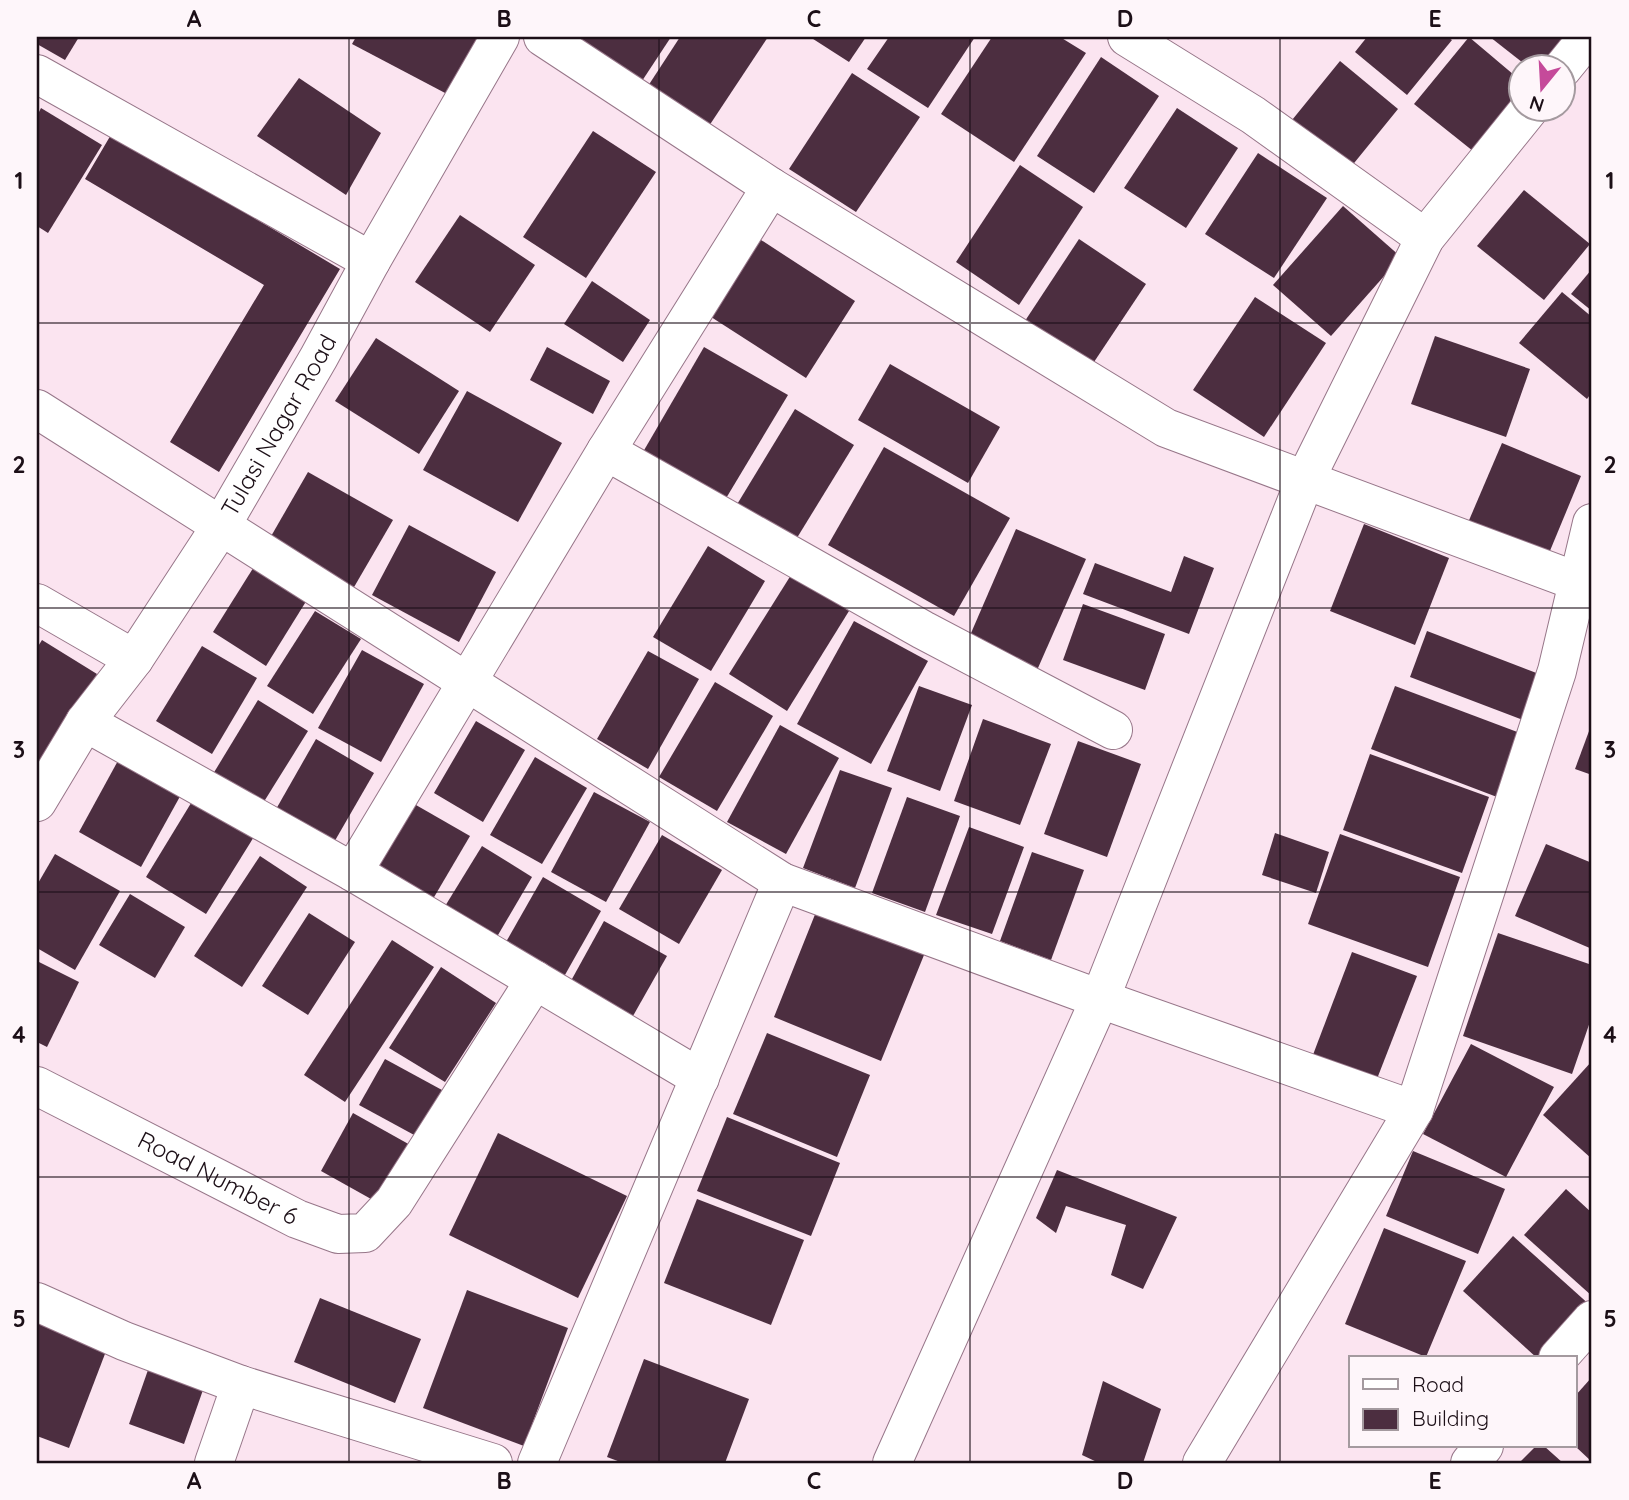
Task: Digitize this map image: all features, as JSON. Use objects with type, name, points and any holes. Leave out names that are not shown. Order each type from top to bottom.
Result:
[{"type":"street","name":"Tulasi Nagar Road","points":[[37,802],[85,722],[134,659],[221,526],[500,37]]},
{"type":"street","points":[[543,37],[771,187],[1166,428],[1585,584]]},
{"type":"street","points":[[1128,37],[1253,115],[1424,238]]},
{"type":"street","points":[[1576,52],[1588,37]]},
{"type":"street","points":[[37,74],[371,261]]},
{"type":"street","points":[[892,1463],[1100,999],[1305,480],[1424,238],[1519,122]]},
{"type":"street","points":[[353,872],[606,451],[771,187]]},
{"type":"street","points":[[37,409],[782,882],[1100,999],[1414,1110]]},
{"type":"street","points":[[606,451],[923,630],[1113,730]]},
{"type":"street","points":[[1202,1463],[1414,1110],[1585,584],[1592,523]]},
{"type":"street","points":[[37,603],[134,659]]},
{"type":"street","points":[[85,722],[353,872],[700,1079]]},
{"type":"street","points":[[537,1463],[782,882]]},
{"type":"street","name":"Road Number 6","points":[[37,1086],[297,1219],[338,1234],[365,1233],[394,1202],[535,980]]},
{"type":"street","points":[[37,1302],[124,1341],[241,1385],[493,1463]]},
{"type":"street","points":[[1560,1356],[1592,1320]]},
{"type":"street","points":[[214,1463],[241,1385]]},
{"type":"street","points":[[1470,1463],[1482,1448]]},
{"type":"building","points":[[37,37],[79,37],[65,60],[37,44]]},
{"type":"building","points":[[356,37],[479,37],[447,94],[352,44]]},
{"type":"building","points":[[568,37],[671,37],[640,84]]},
{"type":"building","points":[[680,37],[768,37],[709,126],[648,86]]},
{"type":"building","points":[[810,37],[866,37],[849,62]]},
{"type":"building","points":[[889,37],[975,37],[928,108],[867,69]]},
{"type":"building","points":[[992,37],[1060,37],[1086,53],[1014,162],[941,114]]},
{"type":"building","points":[[1367,37],[1447,37],[1452,40],[1407,95],[1355,52]]},
{"type":"building","points":[[1469,37],[1506,68],[1506,121],[1478,155],[1414,104]]},
{"type":"building","points":[[1490,37],[1573,37],[1561,52],[1509,52]]},
{"type":"building","points":[[1101,57],[1159,96],[1094,193],[1037,156]]},
{"type":"building","points":[[1340,61],[1398,109],[1346,173],[1288,125]]},
{"type":"building","points":[[852,73],[920,117],[856,212],[789,169]]},
{"type":"building","points":[[299,78],[381,133],[346,195],[257,136]]},
{"type":"building","points":[[41,108],[102,145],[48,233],[37,226],[37,116]]},
{"type":"building","points":[[1177,108],[1238,148],[1186,228],[1124,188]]},
{"type":"building","points":[[593,131],[656,172],[586,278],[523,237]]},
{"type":"building","points":[[112,133],[340,269],[219,472],[170,442],[264,285],[85,179]]},
{"type":"building","points":[[1258,153],[1327,198],[1274,278],[1205,234]]},
{"type":"building","points":[[1020,165],[1083,207],[1019,305],[956,262]]},
{"type":"building","points":[[1524,190],[1590,244],[1544,300],[1477,246]]},
{"type":"building","points":[[1343,206],[1401,257],[1331,336],[1273,285]]},
{"type":"building","points":[[460,215],[535,265],[490,332],[415,282]]},
{"type":"building","points":[[758,238],[855,301],[806,378],[708,315]]},
{"type":"building","points":[[1079,239],[1146,284],[1088,371],[1021,327]]},
{"type":"building","points":[[1592,269],[1592,311],[1571,294]]},
{"type":"building","points":[[592,281],[650,320],[623,362],[564,324]]},
{"type":"building","points":[[1562,292],[1592,317],[1592,392],[1587,399],[1519,343]]},
{"type":"building","points":[[1255,297],[1326,343],[1264,437],[1193,390]]},
{"type":"building","points":[[1435,336],[1530,369],[1506,437],[1411,404]]},
{"type":"building","points":[[376,338],[459,391],[419,454],[335,401]]},
{"type":"building","points":[[547,347],[610,381],[593,414],[530,380]]},
{"type":"building","points":[[704,347],[788,395],[725,500],[643,452]]},
{"type":"building","points":[[890,364],[1000,427],[968,483],[858,420]]},
{"type":"building","points":[[467,391],[562,443],[518,522],[423,470]]},
{"type":"building","points":[[795,409],[854,445],[792,546],[733,511]]},
{"type":"building","points":[[1502,443],[1581,476],[1547,558],[1467,525]]},
{"type":"building","points":[[884,447],[1010,518],[954,616],[828,545]]},
{"type":"building","points":[[308,472],[393,520],[350,594],[266,545]]},
{"type":"building","points":[[1364,524],[1449,558],[1415,645],[1330,611]]},
{"type":"building","points":[[409,525],[496,572],[459,642],[372,595]]},
{"type":"building","points":[[1016,529],[1086,559],[1034,677],[965,647]]},
{"type":"building","points":[[708,546],[765,581],[711,671],[653,637]]},
{"type":"building","points":[[1184,556],[1214,568],[1189,634],[1083,594],[1095,563],[1171,592]]},
{"type":"building","points":[[257,562],[310,595],[266,666],[213,632]]},
{"type":"building","points":[[791,575],[849,611],[787,711],[729,674]]},
{"type":"building","points":[[1083,604],[1165,634],[1145,690],[1063,660]]},
{"type":"building","points":[[315,611],[361,639],[313,714],[267,686]]},
{"type":"building","points":[[854,621],[928,661],[871,764],[797,724]]},
{"type":"building","points":[[1427,631],[1539,674],[1523,720],[1410,677]]},
{"type":"building","points":[[42,640],[97,674],[37,767],[37,648]]},
{"type":"building","points":[[202,646],[257,678],[212,754],[156,721]]},
{"type":"building","points":[[362,650],[424,684],[381,762],[318,728]]},
{"type":"building","points":[[648,651],[699,679],[648,769],[597,739]]},
{"type":"building","points":[[715,682],[773,716],[717,811],[659,777]]},
{"type":"building","points":[[919,686],[972,705],[940,791],[887,771]]},
{"type":"building","points":[[1395,686],[1520,733],[1497,797],[1371,749]]},
{"type":"building","points":[[258,700],[308,731],[260,808],[210,779]]},
{"type":"building","points":[[983,719],[1051,744],[1020,825],[954,801]]},
{"type":"building","points":[[476,721],[525,750],[483,822],[434,793]]},
{"type":"building","points":[[1592,723],[1592,775],[1575,769]]},
{"type":"building","points":[[780,725],[839,758],[786,854],[727,822]]},
{"type":"building","points":[[316,739],[374,773],[329,851],[271,818]]},
{"type":"building","points":[[1078,741],[1141,764],[1107,857],[1044,834]]},
{"type":"building","points":[[1370,754],[1489,797],[1462,873],[1343,830]]},
{"type":"building","points":[[120,757],[183,791],[141,867],[79,832]]},
{"type":"building","points":[[535,757],[587,788],[542,864],[490,835]]},
{"type":"building","points":[[840,770],[892,788],[855,888],[803,868]]},
{"type":"building","points":[[199,790],[260,827],[206,914],[146,877]]},
{"type":"building","points":[[594,792],[650,822],[606,902],[551,872]]},
{"type":"building","points":[[907,797],[960,816],[925,912],[872,893]]},
{"type":"building","points":[[409,801],[470,836],[430,904],[369,869]]},
{"type":"building","points":[[969,827],[1024,847],[992,934],[936,915]]},
{"type":"building","points":[[1275,833],[1329,852],[1316,893],[1262,875]]},
{"type":"building","points":[[1340,834],[1460,877],[1428,967],[1308,924]]},
{"type":"building","points":[[662,835],[722,870],[679,944],[619,909]]},
{"type":"building","points":[[1546,844],[1592,863],[1592,949],[1515,916]]},
{"type":"building","points":[[482,846],[532,877],[491,947],[439,916]]},
{"type":"building","points":[[1032,852],[1084,870],[1051,960],[1000,941]]},
{"type":"building","points":[[55,854],[120,891],[75,970],[37,948],[37,885]]},
{"type":"building","points":[[260,856],[307,887],[242,987],[194,956]]},
{"type":"building","points":[[543,877],[601,911],[561,982],[502,949]]},
{"type":"building","points":[[130,894],[185,927],[155,978],[99,945]]},
{"type":"building","points":[[816,912],[924,955],[881,1061],[774,1017]]},
{"type":"building","points":[[309,913],[355,942],[308,1015],[262,986]]},
{"type":"building","points":[[604,921],[667,956],[629,1023],[567,988]]},
{"type":"building","points":[[1498,933],[1592,965],[1592,1016],[1572,1074],[1463,1036]]},
{"type":"building","points":[[392,940],[434,967],[345,1102],[304,1075]]},
{"type":"building","points":[[1352,952],[1417,976],[1375,1084],[1311,1060]]},
{"type":"building","points":[[37,961],[79,982],[47,1047],[37,1042]]},
{"type":"building","points":[[441,967],[496,1003],[445,1082],[389,1048]]},
{"type":"building","points":[[767,1033],[870,1075],[837,1157],[733,1114]]},
{"type":"building","points":[[1471,1044],[1554,1087],[1506,1177],[1423,1134]]},
{"type":"building","points":[[385,1059],[442,1090],[416,1136],[359,1105]]},
{"type":"building","points":[[1592,1061],[1592,1159],[1543,1115]]},
{"type":"building","points":[[353,1113],[412,1146],[380,1204],[321,1171]]},
{"type":"building","points":[[727,1117],[840,1163],[811,1236],[697,1191]]},
{"type":"building","points":[[498,1133],[627,1196],[578,1298],[449,1235]]},
{"type":"building","points":[[1413,1151],[1505,1189],[1478,1254],[1386,1216]]},
{"type":"building","points":[[1057,1170],[1177,1217],[1143,1289],[1111,1275],[1126,1225],[1066,1206],[1056,1233],[1036,1218]]},
{"type":"building","points":[[1566,1189],[1592,1213],[1592,1296],[1524,1235]]},
{"type":"building","points":[[697,1199],[804,1240],[771,1325],[664,1283]]},
{"type":"building","points":[[1384,1228],[1466,1261],[1426,1356],[1345,1324]]},
{"type":"building","points":[[1513,1236],[1592,1307],[1546,1356],[1535,1356],[1463,1291]]},
{"type":"building","points":[[467,1290],[568,1328],[524,1446],[423,1408]]},
{"type":"building","points":[[320,1298],[421,1339],[395,1403],[294,1362]]},
{"type":"building","points":[[37,1320],[108,1346],[69,1448],[37,1436]]},
{"type":"building","points":[[644,1359],[749,1399],[725,1463],[623,1463],[607,1457]]},
{"type":"building","points":[[148,1370],[203,1390],[184,1444],[129,1424]]},
{"type":"building","points":[[1592,1377],[1592,1462],[1576,1447],[1576,1395]]},
{"type":"building","points":[[1103,1381],[1161,1409],[1143,1463],[1099,1463],[1082,1455]]},
{"type":"building","points":[[1534,1448],[1546,1448],[1563,1463],[1519,1463]]}]
